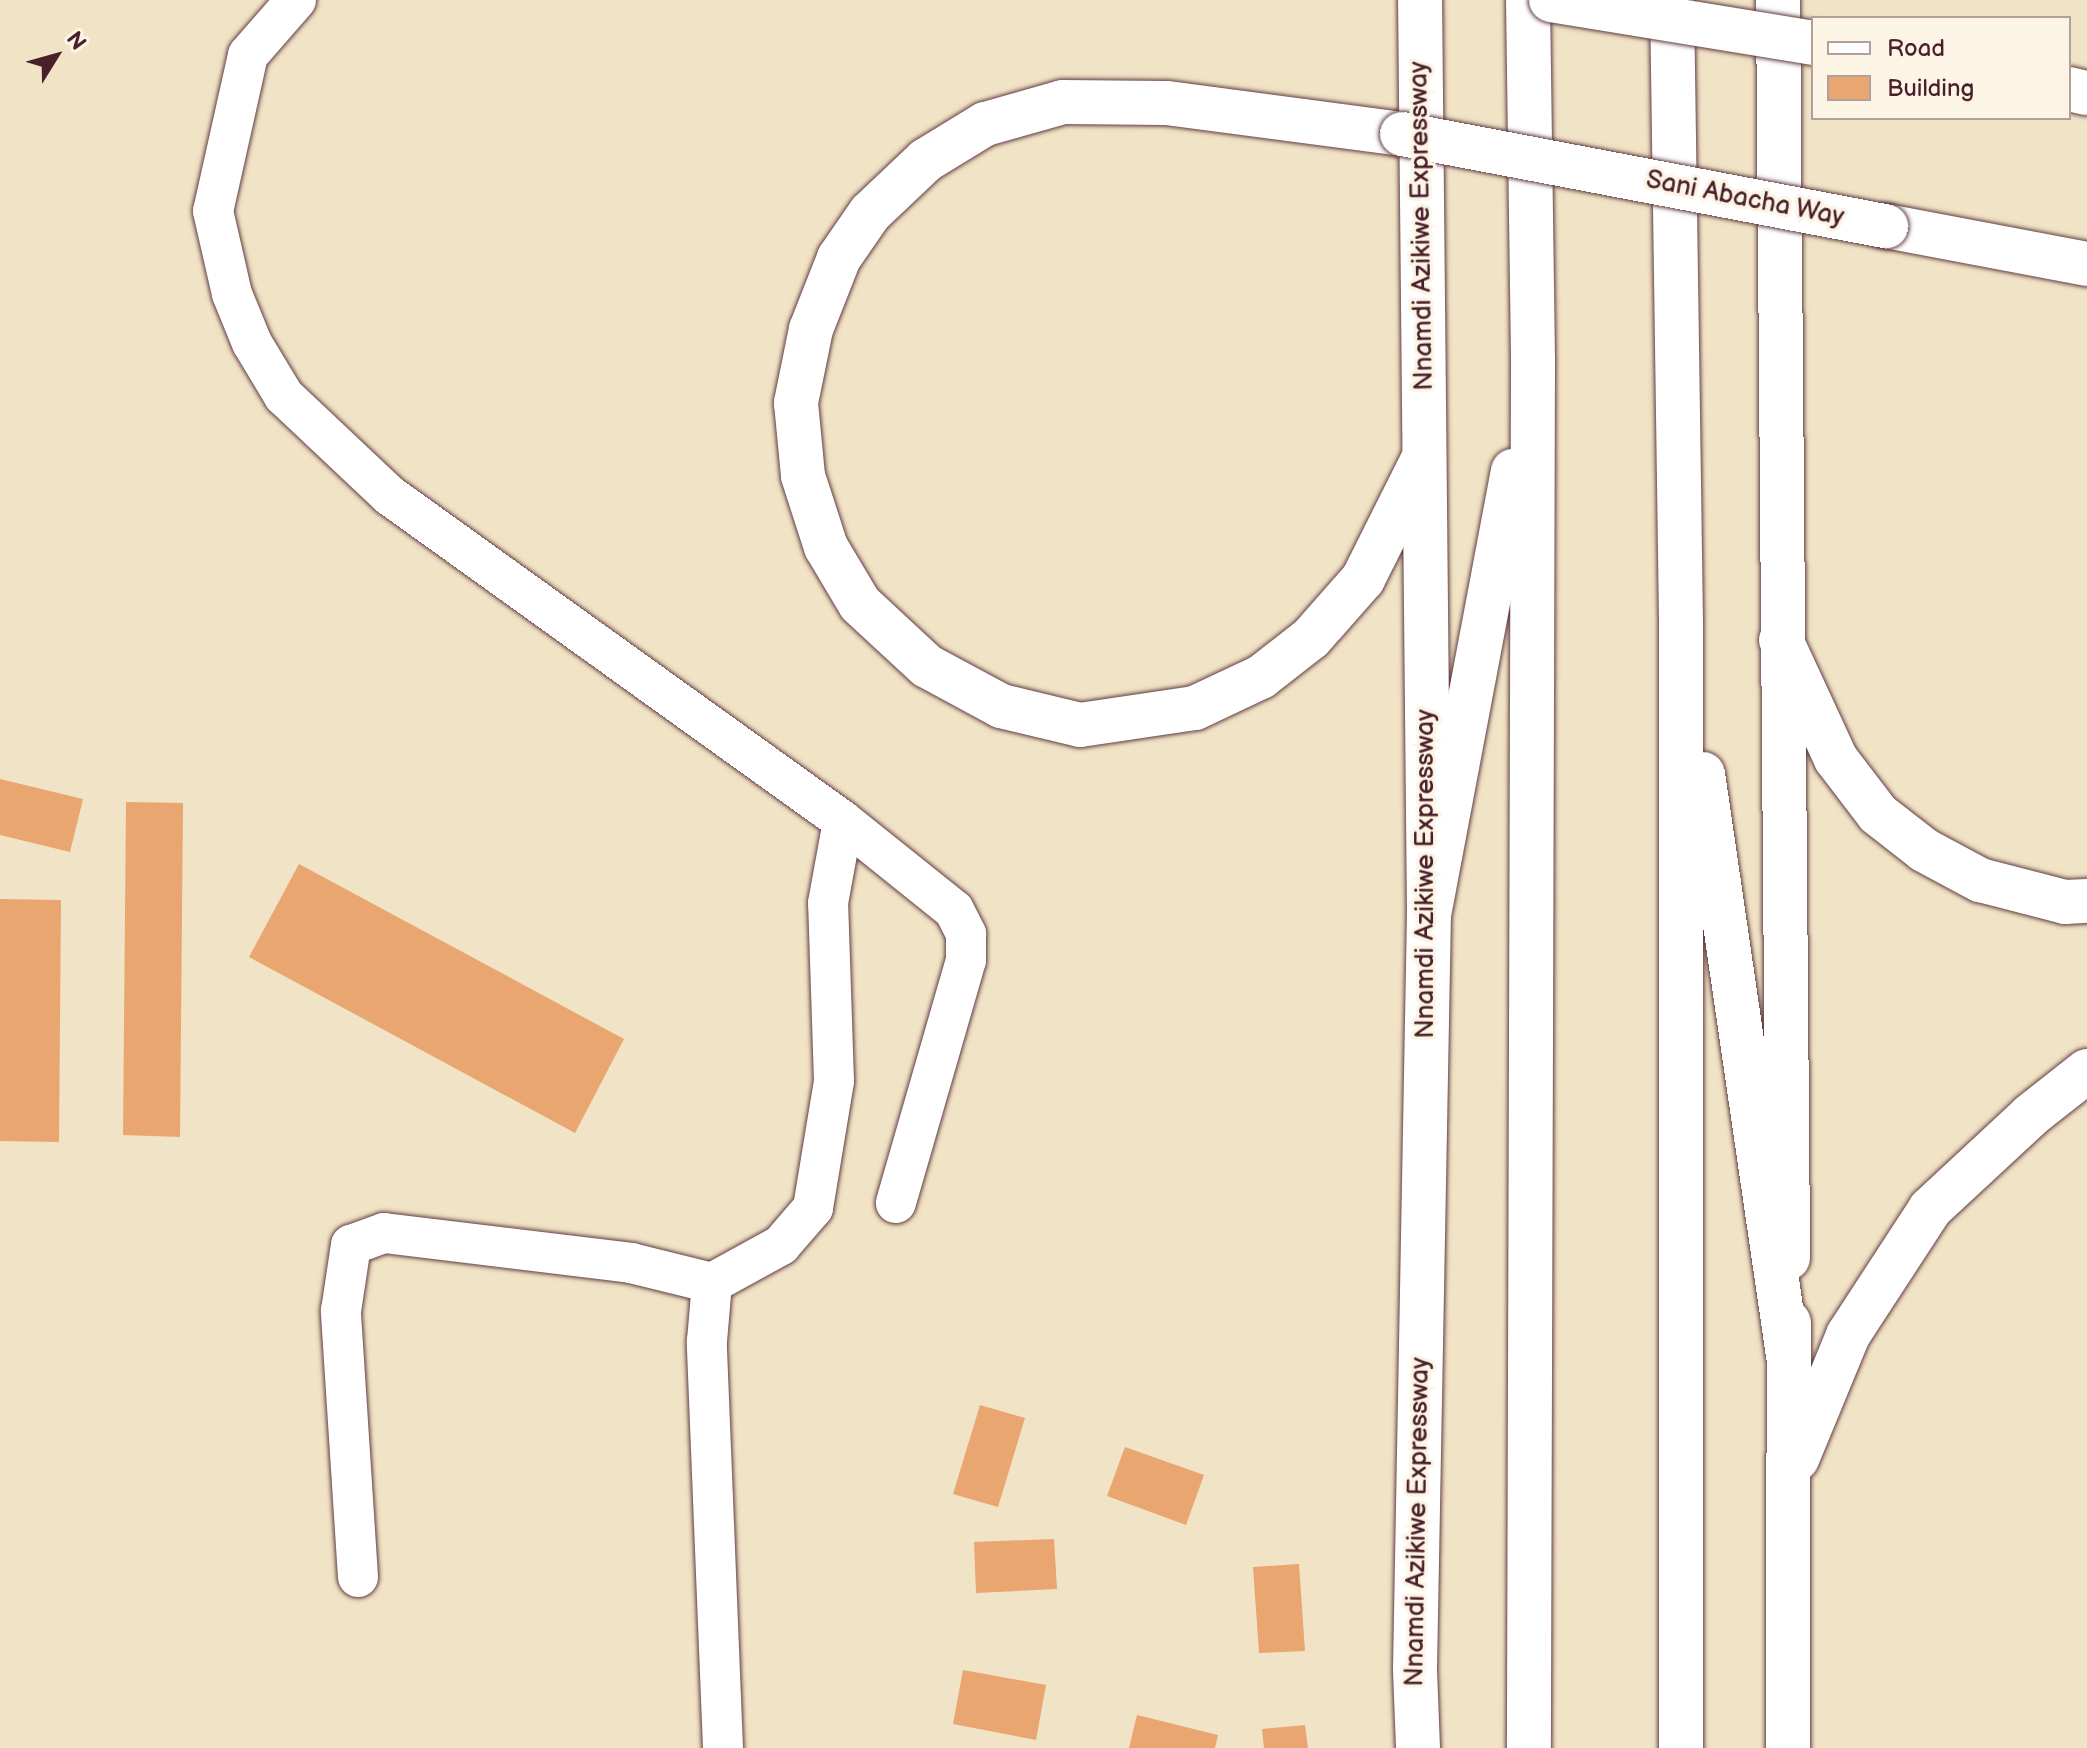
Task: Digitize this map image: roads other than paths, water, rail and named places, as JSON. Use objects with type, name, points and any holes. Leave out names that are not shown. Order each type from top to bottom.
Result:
[{"type":"highway","name":"Nnamdi Azikiwe Expressway","points":[[1418,1748],[1415,1669],[1429,915],[1420,0]]},
{"type":"highway","points":[[1528,0],[1533,363],[1529,1748]]},
{"type":"highway","points":[[1551,0],[1811,43]]},
{"type":"highway","points":[[1672,0],[1681,624],[1681,1748]]},
{"type":"highway","points":[[1778,0],[1789,1362],[1788,1748]]},
{"type":"highway","name":"Sani Abacha Way","points":[[1424,457],[1363,579],[1311,638],[1261,677],[1195,708],[1080,725],[1001,706],[927,666],[860,604],[826,547],[803,476],[796,403],[811,329],[839,258],[870,213],[926,160],[985,124],[1063,102],[1166,103],[1402,134],[2087,264]]},
{"type":"highway","points":[[1429,915],[1533,363]]},
{"type":"highway","points":[[1681,624],[1789,1362]]},
{"type":"highway","points":[[1781,640],[1836,759],[1878,814],[1924,850],[1980,880],[2065,902],[2087,901]]},
{"type":"highway","points":[[1788,1480],[1848,1335],[1930,1209],[2031,1115],[2087,1071]]},
{"type":"street","points":[[296,0],[248,55],[213,211],[239,313],[284,396],[389,495],[843,821],[938,893],[954,910],[968,948],[896,1203]]},
{"type":"street","points":[[358,1577],[341,1311],[351,1245],[384,1233],[631,1263],[712,1283],[781,1245],[813,1208],[834,1081],[828,903],[843,821]]},
{"type":"street","points":[[712,1283],[707,1341],[723,1748]]}]
